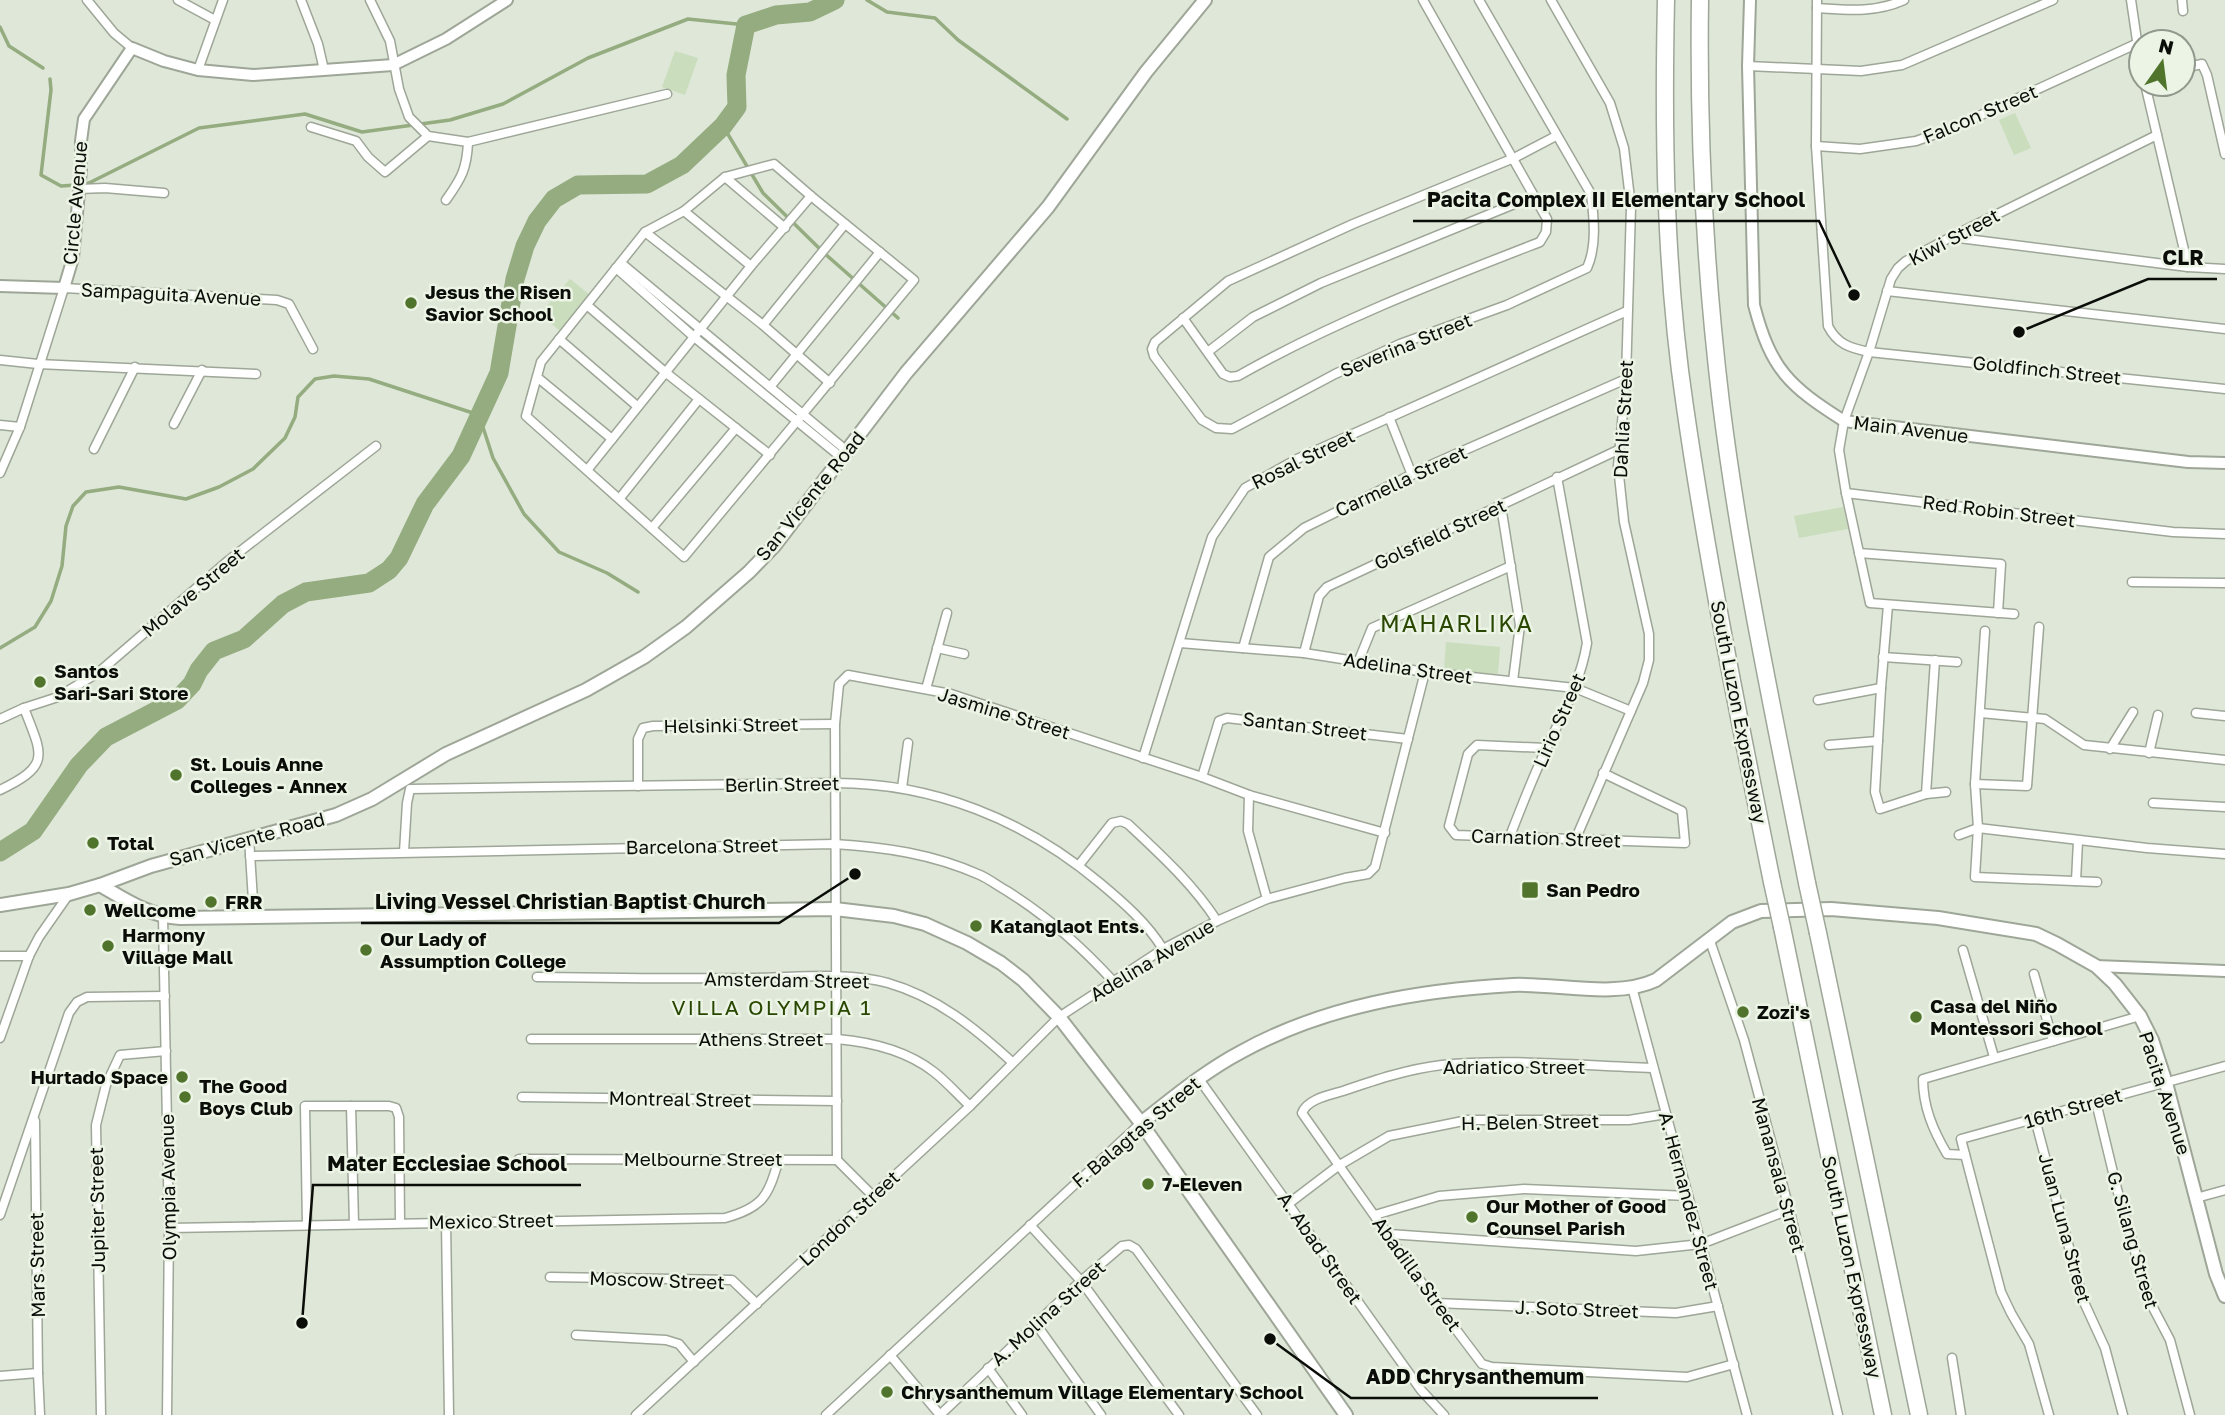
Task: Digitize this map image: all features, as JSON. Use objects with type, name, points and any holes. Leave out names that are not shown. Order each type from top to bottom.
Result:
[{"type":"highway","name":"South Luzon Expressway","points":[[1666,0],[1667,202],[1673,300],[1685,406],[1723,636],[1882,1415]]},
{"type":"highway","name":"South Luzon Expressway","points":[[1700,0],[1704,190],[1721,403],[1757,631],[1919,1415]]},
{"type":"main road","name":"San Vicente Road","points":[[0,905],[69,894],[151,866],[337,815],[372,799],[446,754],[586,690],[644,657],[686,628],[775,545],[922,353],[1048,207],[1146,72],[1205,0]]},
{"type":"main road","points":[[100,885],[142,910],[163,917],[835,909],[894,916],[925,924],[967,943],[1001,963],[1023,980],[1059,1017],[1141,1123],[1346,1415]]},
{"type":"main road","name":"F. Balagtas Street","points":[[1141,1123],[1237,1054],[1294,1026],[1389,999],[1444,990],[1517,985],[1632,987],[1656,980],[1732,922],[1761,911],[1831,909]]},
{"type":"main road","name":"Pacita Avenue","points":[[1831,909],[1938,918],[2036,934],[2096,966],[2115,984],[2140,1016],[2152,1040],[2166,1083],[2216,1274],[2225,1296]]},
{"type":"street","points":[[87,0],[114,33],[132,48],[164,61],[198,70],[253,75],[393,65],[446,38],[507,0]]},
{"type":"street","points":[[178,0],[215,20]]},
{"type":"street","points":[[198,70],[223,0]]},
{"type":"street","points":[[301,0],[318,44],[324,70]]},
{"type":"street","points":[[370,0],[390,41],[393,65],[409,117],[427,135],[468,142],[667,94]]},
{"type":"street","points":[[1423,0],[1514,158],[1547,219],[1546,232],[1540,242],[1402,295],[1296,343],[1238,376],[1223,374],[1183,318],[1228,281],[1353,224],[1514,158],[1556,136],[1479,0]]},
{"type":"street","name":"Dahlia Street","points":[[1551,0],[1610,103],[1624,148],[1631,207],[1626,379],[1618,466],[1624,522],[1649,634],[1649,660],[1631,711],[1576,838]]},
{"type":"street","name":"Main Avenue","points":[[1750,0],[1748,66],[1754,305],[1763,339],[1783,373],[1805,396],[1844,421],[2188,462],[2225,463]]},
{"type":"street","points":[[1817,4],[1869,11],[1904,0]]},
{"type":"street","points":[[1748,66],[1861,71],[1902,65],[2053,0]]},
{"type":"street","points":[[2131,0],[2134,28]]},
{"type":"street","points":[[2182,0],[2183,11]]},
{"type":"street","name":"Goldfinch Street","points":[[1817,4],[1816,146],[1828,326],[1838,341],[1869,352],[2225,388]]},
{"type":"street","name":"Circle Avenue","points":[[64,288],[73,258],[84,119],[132,48]]},
{"type":"street","name":"Falcon Street","points":[[1816,146],[1860,149],[1916,141],[1955,127],[2127,48]]},
{"type":"street","points":[[2197,65],[2202,64],[2207,75],[2225,154]]},
{"type":"street","points":[[2148,98],[2188,267]]},
{"type":"street","points":[[311,127],[356,141],[368,157],[385,172],[427,135]]},
{"type":"street","name":"Kiwi Street","points":[[1844,421],[1887,291],[1898,268],[1951,237],[2157,135]]},
{"type":"street","name":"Severina Street","points":[[1183,318],[1156,342],[1152,349],[1154,356],[1202,420],[1216,428],[1232,429],[1335,374],[1400,344],[1530,295],[1587,268],[1592,257],[1591,194],[1556,136]]},
{"type":"street","points":[[446,201],[462,177],[468,160],[468,142]]},
{"type":"street","points":[[774,164],[811,197],[914,280],[684,557],[526,416],[541,362],[645,232],[684,211],[725,177],[774,164]]},
{"type":"street","points":[[725,177],[785,228]]},
{"type":"street","points":[[79,187],[163,193]]},
{"type":"street","points":[[1209,351],[1253,317],[1310,289],[1534,196]]},
{"type":"street","points":[[588,469],[751,266],[811,197]]},
{"type":"street","points":[[684,211],[751,266]]},
{"type":"street","points":[[763,325],[845,224]]},
{"type":"street","points":[[645,232],[763,325],[830,383]]},
{"type":"street","points":[[1951,237],[2188,267],[2225,268]]},
{"type":"street","points":[[770,387],[880,252]]},
{"type":"street","points":[[619,266],[845,454]]},
{"type":"street","name":"Sampaguita Avenue","points":[[0,286],[277,300],[289,303],[313,349]]},
{"type":"street","points":[[0,473],[20,427],[64,288]]},
{"type":"street","points":[[1887,291],[2225,329]]},
{"type":"street","points":[[588,306],[665,373],[770,455]]},
{"type":"street","name":"Rosal Street","points":[[1143,758],[1212,537],[1245,488],[1297,459],[1627,311]]},
{"type":"street","points":[[697,333],[770,387],[801,418]]},
{"type":"street","points":[[559,339],[637,406]]},
{"type":"street","points":[[0,360],[256,374]]},
{"type":"street","points":[[94,449],[135,367]]},
{"type":"street","points":[[174,424],[202,370]]},
{"type":"street","points":[[537,377],[612,439]]},
{"type":"street","name":"Carmella Street","points":[[1243,648],[1269,557],[1304,528],[1412,475],[1626,379]]},
{"type":"street","points":[[620,498],[699,399]]},
{"type":"street","points":[[1389,417],[1412,475]]},
{"type":"street","points":[[1844,421],[1839,450],[1870,603],[2014,614]]},
{"type":"street","points":[[0,425],[20,427]]},
{"type":"street","points":[[652,528],[736,428]]},
{"type":"street","name":"Molave Street","points":[[0,719],[58,697],[99,672],[229,560],[376,446]]},
{"type":"street","name":"Golsfield Street","points":[[1304,653],[1319,596],[1327,587],[1618,450]]},
{"type":"street","name":"Lirio Street","points":[[1510,836],[1546,748],[1575,688],[1584,663],[1587,643],[1557,477]]},
{"type":"street","name":"Red Robin Street","points":[[1846,493],[2173,532],[2225,534]]},
{"type":"street","points":[[1501,506],[1520,625],[1513,681]]},
{"type":"street","points":[[1859,553],[2001,564],[1997,613]]},
{"type":"street","points":[[1359,660],[1372,628],[1511,566]]},
{"type":"street","points":[[2132,582],[2225,583]]},
{"type":"street","points":[[1888,605],[1875,792],[1880,809],[1926,794],[1946,792]]},
{"type":"street","points":[[926,689],[947,613]]},
{"type":"street","points":[[1976,784],[2027,786],[2039,627]]},
{"type":"street","points":[[1985,632],[1976,784],[1978,828],[1975,877],[2097,882]]},
{"type":"street","name":"Adelina Street","points":[[1180,643],[1304,653],[1425,672],[1575,688],[1631,711]]},
{"type":"street","points":[[937,648],[964,654]]},
{"type":"street","points":[[1883,657],[1957,662]]},
{"type":"street","points":[[1926,794],[1935,660]]},
{"type":"street","name":"Adelina Avenue","points":[[1059,1017],[1163,949],[1217,921],[1267,899],[1368,874],[1376,867],[1425,672]]},
{"type":"street","name":"Jasmine Street","points":[[837,1160],[835,724],[839,684],[848,675],[951,694],[1202,777],[1248,795],[1385,833]]},
{"type":"street","points":[[1818,700],[1881,688]]},
{"type":"street","points":[[0,790],[31,773],[38,762],[39,749],[24,708]]},
{"type":"street","points":[[2109,748],[2133,712]]},
{"type":"street","points":[[1981,713],[2045,719],[2084,745],[2225,760]]},
{"type":"street","points":[[2196,713],[2225,716]]},
{"type":"street","points":[[2149,752],[2158,715]]},
{"type":"street","name":"Santan Street","points":[[1202,777],[1220,721],[1227,718],[1408,739]]},
{"type":"street","name":"Helsinki Street","points":[[638,786],[638,739],[643,728],[835,724]]},
{"type":"street","points":[[1829,745],[1878,741]]},
{"type":"street","points":[[902,788],[908,743]]},
{"type":"street","name":"Carnation Street","points":[[1546,748],[1477,745],[1468,754],[1449,826],[1456,835],[1685,843],[1682,811],[1603,773]]},
{"type":"street","name":"Berlin Street","points":[[404,852],[410,789],[867,783],[946,797],[1025,830],[1079,865],[1126,905],[1156,937],[1163,949]]},
{"type":"street","points":[[1248,795],[1248,831],[1267,899]]},
{"type":"street","points":[[2152,803],[2225,807]]},
{"type":"street","points":[[1079,865],[1112,823],[1121,821],[1128,824],[1168,861],[1217,921]]},
{"type":"street","points":[[1959,835],[1978,828],[2078,841],[2225,854]]},
{"type":"street","points":[[249,838],[254,916]]},
{"type":"street","points":[[2077,881],[2078,841]]},
{"type":"street","name":"Barcelona Street","points":[[250,856],[834,844],[867,846],[933,858],[982,876],[1065,932],[1113,981]]},
{"type":"street","points":[[0,1038],[29,956],[69,894]]},
{"type":"street","name":"Olympia Avenue","points":[[163,917],[169,1228],[167,1415]]},
{"type":"street","name":"Manansala Street","points":[[1709,938],[1744,1040],[1839,1415]]},
{"type":"street","points":[[1963,950],[1994,1057]]},
{"type":"street","points":[[0,956],[29,956]]},
{"type":"street","points":[[2096,966],[2225,971]]},
{"type":"street","points":[[2034,974],[2053,1041]]},
{"type":"street","name":"Amsterdam Street","points":[[537,977],[864,977],[912,991],[940,1004],[974,1027],[1012,1062]]},
{"type":"street","name":"A. Hernandez Street","points":[[1632,987],[1747,1415]]},
{"type":"street","points":[[0,1215],[69,1013],[77,1002],[87,996],[165,996]]},
{"type":"street","points":[[2049,1415],[2029,1344],[2001,1292],[1965,1154],[1947,1154],[1934,1131],[1923,1094],[1923,1079],[2140,1016]]},
{"type":"street","name":"London Street","points":[[636,1415],[970,1106],[1059,1017]]},
{"type":"street","name":"Athens Street","points":[[531,1039],[837,1038],[865,1041],[901,1052],[933,1071],[970,1106]]},
{"type":"street","name":"Jupiter Street","points":[[101,1415],[96,1125],[106,1085],[120,1055],[166,1051]]},
{"type":"street","name":"Adriatico Street","points":[[1302,1113],[1312,1102],[1328,1096],[1393,1075],[1440,1066],[1487,1063],[1652,1068]]},
{"type":"street","name":"16th Street","points":[[1965,1154],[1961,1139],[2225,1066]]},
{"type":"street","name":"A. Abad Street","points":[[1199,1079],[1421,1391],[1444,1415]]},
{"type":"street","name":"Montreal Street","points":[[522,1097],[837,1101]]},
{"type":"street","name":"G. Silang Street","points":[[2096,1102],[2117,1189],[2149,1300],[2169,1340],[2190,1415]]},
{"type":"street","points":[[307,1225],[305,1106],[396,1108],[399,1117],[400,1223]]},
{"type":"street","points":[[351,1106],[354,1224]]},
{"type":"street","name":"Abadilla Street","points":[[1302,1113],[1482,1364],[1492,1367],[1687,1377],[1734,1364]]},
{"type":"street","name":"Mars Street","points":[[35,1114],[40,1415]]},
{"type":"street","name":"H. Belen Street","points":[[1289,1203],[1338,1166],[1389,1136],[1468,1120],[1629,1120],[1666,1114]]},
{"type":"street","name":"Juan Luna Street","points":[[2035,1119],[2082,1300],[2105,1348],[2123,1415]]},
{"type":"street","name":"F. Balagtas Street","points":[[826,1415],[1141,1123]]},
{"type":"street","name":"Mexico Street","points":[[169,1228],[725,1218],[747,1212],[760,1202],[770,1189],[779,1158]]},
{"type":"street","name":"Melbourne Street","points":[[519,1159],[837,1160]]},
{"type":"street","points":[[837,1160],[873,1196]]},
{"type":"street","points":[[1375,1215],[1439,1196],[1524,1189],[1688,1196]]},
{"type":"street","points":[[2196,1198],[2225,1190]]},
{"type":"street","points":[[1389,1234],[1636,1251],[1701,1244],[1789,1210]]},
{"type":"street","points":[[446,1222],[449,1415]]},
{"type":"street","points":[[1030,1225],[1081,1281],[1179,1415]]},
{"type":"street","name":"A. Molina Street","points":[[940,1415],[1081,1281],[1122,1246],[1129,1245],[1136,1249],[1258,1415]]},
{"type":"street","name":"Moscow Street","points":[[550,1277],[732,1280],[757,1304]]},
{"type":"street","name":"J. Soto Street","points":[[1436,1303],[1676,1313],[1718,1306]]},
{"type":"street","points":[[1036,1324],[1101,1415]]},
{"type":"street","points":[[576,1335],[666,1340],[679,1344],[694,1362]]},
{"type":"street","points":[[890,1355],[940,1415]]},
{"type":"street","points":[[1952,1358],[1961,1415]]},
{"type":"street","points":[[988,1368],[1022,1415]]},
{"type":"street","points":[[0,1376],[38,1373]]},
{"type":"green space","points":[[675,51],[698,58],[685,95],[662,87]]},
{"type":"green space","points":[[2015,113],[2031,148],[2014,155],[1999,120]]},
{"type":"green space","points":[[570,279],[590,295],[560,331],[540,314]]},
{"type":"green space","points":[[1843,507],[1848,529],[1799,538],[1794,516]]},
{"type":"green space","points":[[1446,642],[1500,647],[1498,674],[1444,670]]},
{"type":"waterway","points":[[0,852],[33,831],[79,765],[106,737],[177,700],[192,684],[214,651],[244,639],[283,604],[306,592],[369,583],[389,570],[399,558],[425,504],[461,456],[499,373],[515,279],[525,246],[537,221],[554,199],[578,185],[647,184],[682,165],[723,126],[737,107],[736,75],[746,25],[776,15],[810,12],[835,0]]},
{"type":"waterway","points":[[867,0],[887,12],[935,18],[958,40],[1067,119]]},
{"type":"waterway","points":[[83,184],[199,128],[305,114],[362,132],[450,120],[503,104],[588,58],[688,19],[746,25]]},
{"type":"waterway","points":[[0,27],[9,46],[43,68]]},
{"type":"waterway","points":[[50,79],[41,175],[61,186],[76,185]]},
{"type":"waterway","points":[[723,126],[763,193],[824,253],[898,318]]},
{"type":"waterway","points":[[0,648],[35,627],[51,601],[62,566],[66,526],[73,506],[86,492],[119,487],[186,499],[219,487],[253,469],[285,438],[295,417],[298,397],[315,379],[334,376],[369,379],[479,415],[493,458],[524,514],[559,552],[607,573],[638,592]]},
{"type":"place","name":"Pacita Complex II Elementary School","points":[[1854,295]]},
{"type":"place","name":"Jesus the Risen Savior School","points":[[411,303]]},
{"type":"place","name":"CLR","points":[[2019,332]]},
{"type":"place","name":"Santos Sari-Sari Store","points":[[40,682]]},
{"type":"place","name":"St. Louis Anne Colleges - Annex","points":[[176,775]]},
{"type":"place","name":"Total","points":[[93,843]]},
{"type":"place","name":"Living Vessel Christian Baptist Church","points":[[855,874]]},
{"type":"place","name":"San Pedro","points":[[1530,890]]},
{"type":"place","name":"FRR","points":[[211,902]]},
{"type":"place","name":"Wellcome","points":[[90,910]]},
{"type":"place","name":"Katanglaot Ents.","points":[[976,926]]},
{"type":"place","name":"Harmony Village Mall","points":[[108,946]]},
{"type":"place","name":"Our Lady of Assumption College","points":[[366,950]]},
{"type":"place","name":"Zozi's","points":[[1743,1012]]},
{"type":"place","name":"Casa del Niño Montessori School","points":[[1916,1017]]},
{"type":"place","name":"Hurtado Space","points":[[182,1077]]},
{"type":"place","name":"The Good Boys Club","points":[[185,1097]]},
{"type":"place","name":"7-Eleven","points":[[1148,1184]]},
{"type":"place","name":"Our Mother of Good Counsel Parish","points":[[1472,1217]]},
{"type":"place","name":"Mater Ecclesiae School","points":[[302,1323]]},
{"type":"place","name":"ADD Chrysanthemum","points":[[1270,1339]]},
{"type":"place","name":"Chrysanthemum Village Elementary School","points":[[887,1392]]},
{"type":"district","name":"MAHARLIKA","points":[[1457,624]]},
{"type":"district","name":"VILLA OLYMPIA 1","points":[[772,1008]]}]
